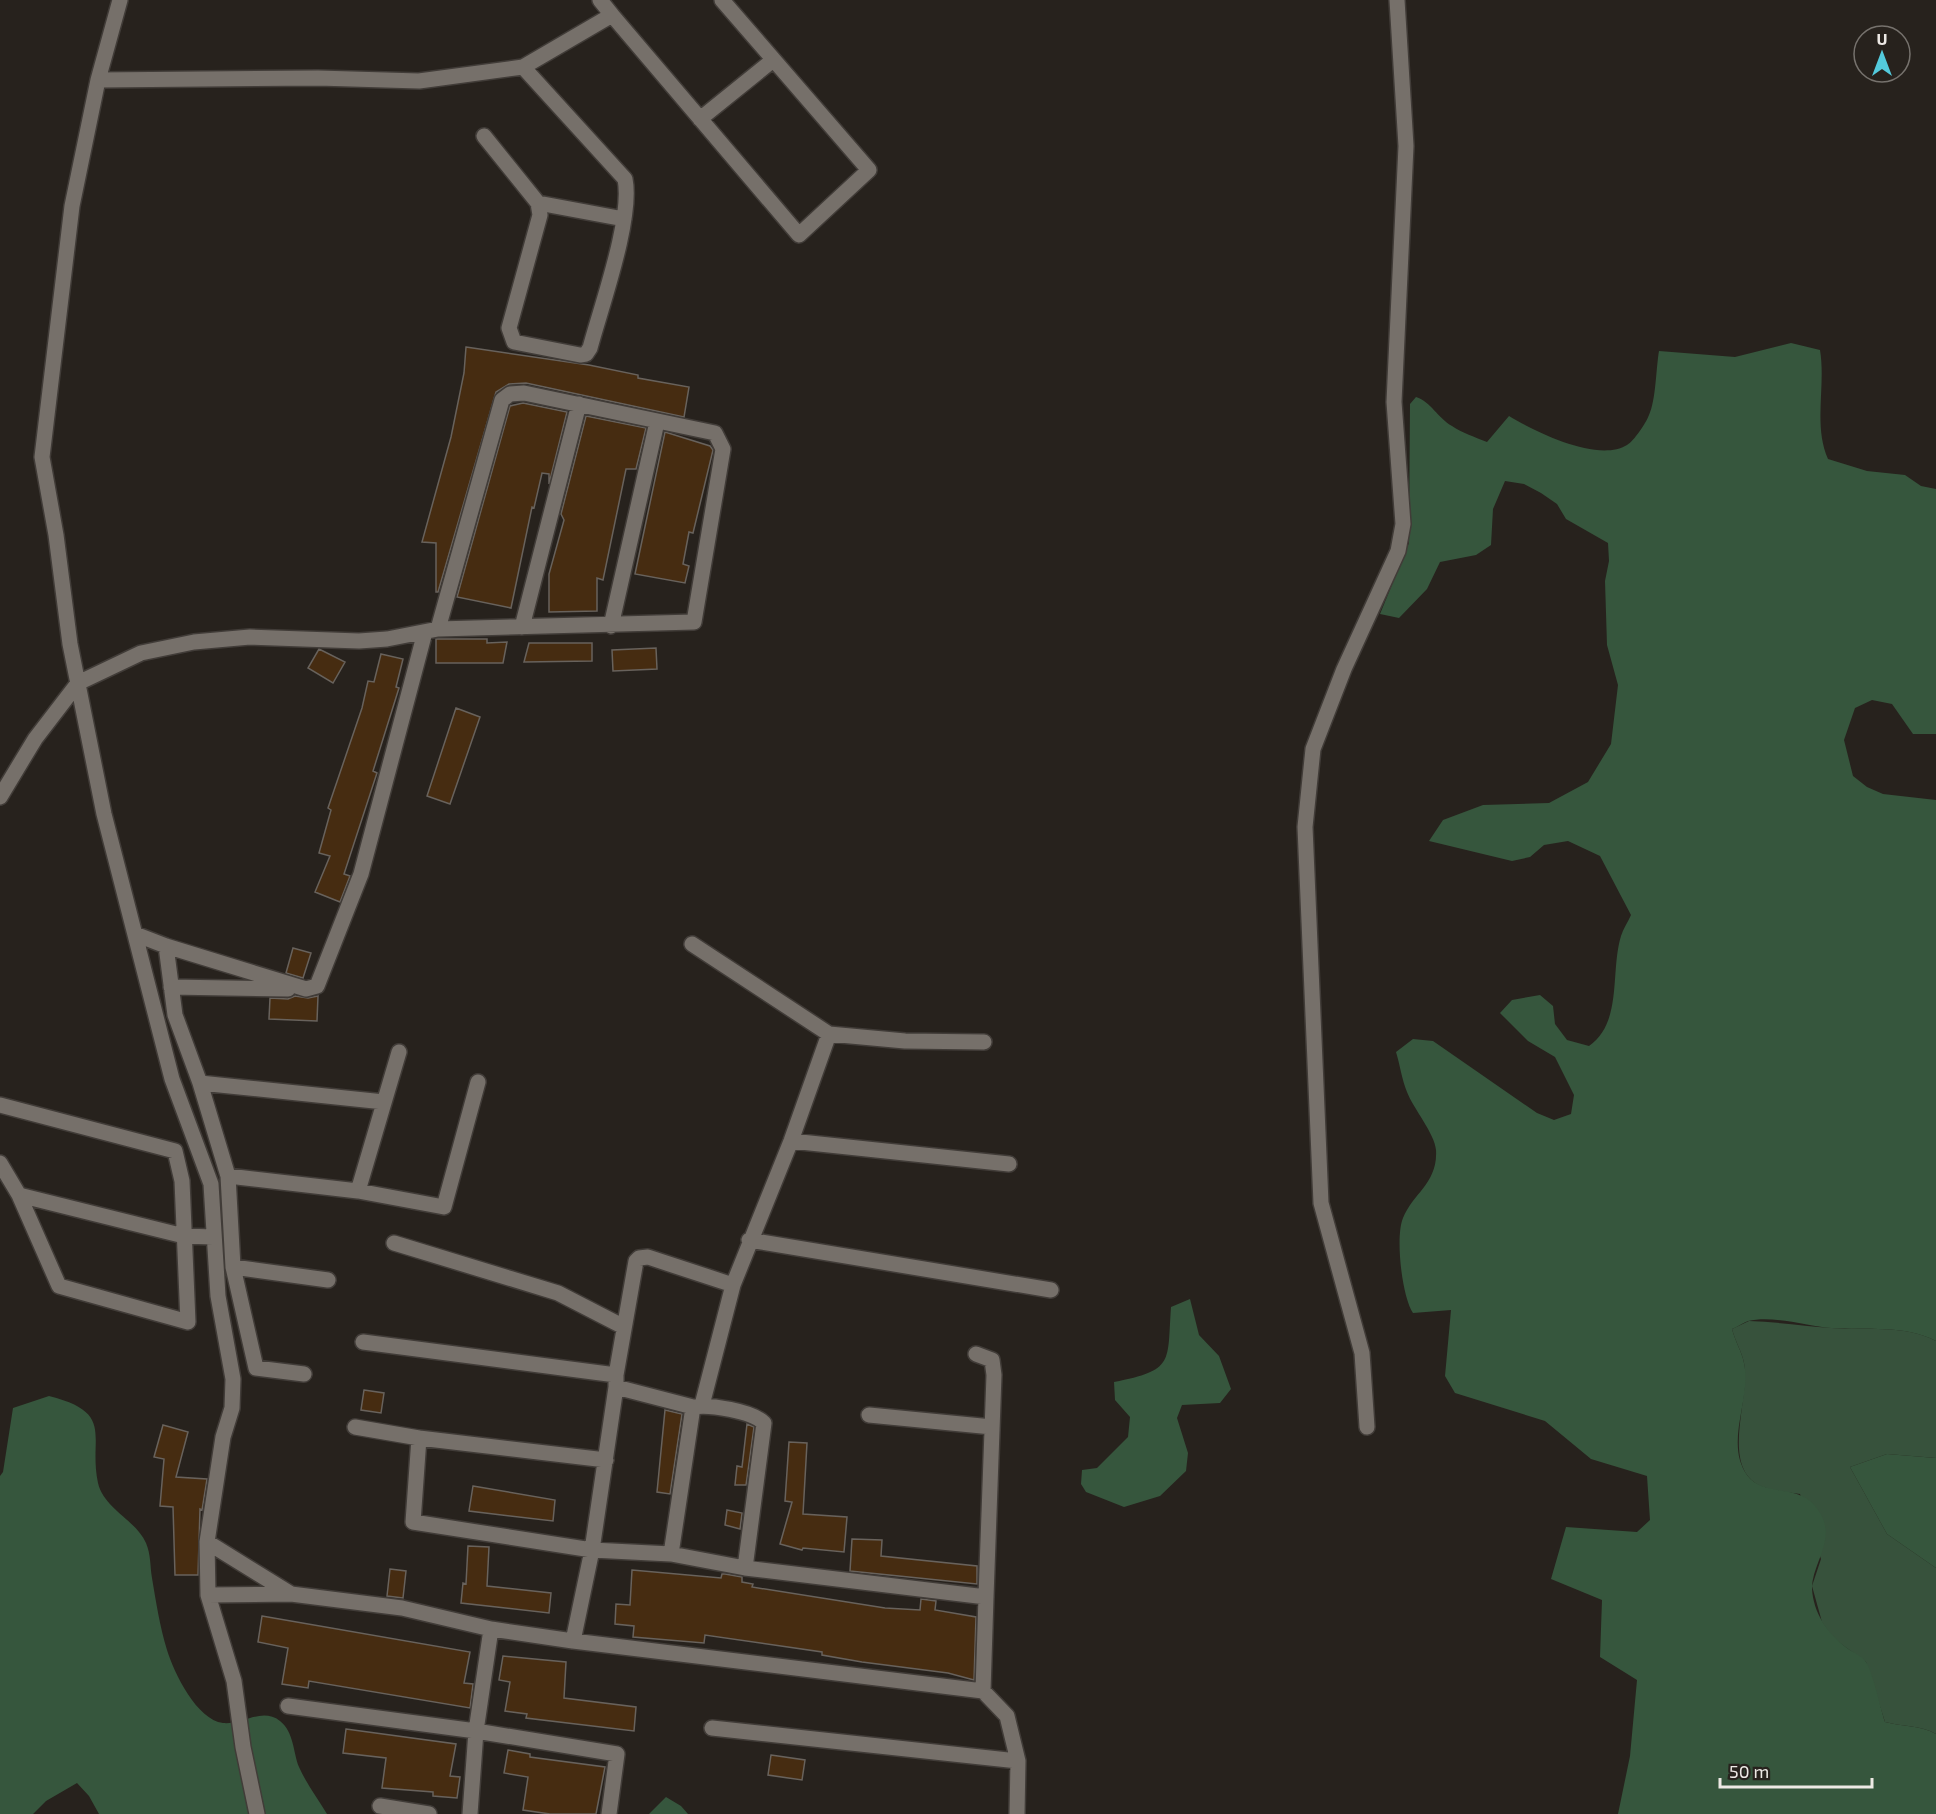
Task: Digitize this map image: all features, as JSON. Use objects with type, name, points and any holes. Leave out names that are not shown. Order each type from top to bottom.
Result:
[{"type":"street","points":[[120,0],[98,80],[69,224],[51,396],[42,457],[78,683],[104,814],[130,908],[172,1079],[211,1184],[218,1296],[229,1348],[233,1389],[232,1408],[223,1437],[207,1542],[208,1595],[234,1681],[243,1747],[257,1814]]},
{"type":"street","points":[[600,0],[799,235],[869,170],[722,0]]},
{"type":"street","points":[[1367,1427],[1362,1353],[1321,1203],[1305,827],[1313,749],[1344,669],[1398,551],[1403,524],[1394,402],[1406,146],[1397,0]]},
{"type":"street","points":[[98,80],[318,78],[418,81],[523,67],[612,15]]},
{"type":"street","points":[[700,119],[773,60]]},
{"type":"street","points":[[484,136],[538,203],[539,223],[508,328],[510,337],[514,342],[580,355],[586,354],[591,348],[624,219],[627,195],[625,179],[523,67]]},
{"type":"street","points":[[538,203],[624,219]]},
{"type":"street","points":[[0,797],[35,739],[78,683],[141,653],[194,642],[250,637],[359,641],[387,639],[431,630],[611,626],[696,620],[723,449],[716,433],[524,393],[510,394],[502,399],[431,630],[361,874],[319,983],[314,988],[306,989],[171,987]]},
{"type":"street","points":[[522,627],[579,404]]},
{"type":"street","points":[[611,626],[657,422]]},
{"type":"street","points":[[135,934],[166,946],[306,989]]},
{"type":"street","points":[[692,944],[829,1034],[905,1041],[984,1042]]},
{"type":"street","points":[[166,946],[175,1015],[200,1083],[228,1176],[233,1267],[256,1368],[304,1374]]},
{"type":"street","points":[[671,1554],[698,1406],[733,1285],[749,1240],[791,1141],[829,1034]]},
{"type":"street","points":[[358,1191],[399,1052]]},
{"type":"street","points":[[228,1176],[358,1191],[444,1207],[478,1082]]},
{"type":"street","points":[[200,1083],[384,1101]]},
{"type":"street","points":[[0,1104],[175,1150],[182,1181],[188,1322],[59,1286],[19,1195],[0,1163]]},
{"type":"street","points":[[791,1141],[1009,1164]]},
{"type":"street","points":[[19,1195],[184,1236],[213,1237]]},
{"type":"street","points":[[749,1240],[1051,1290]]},
{"type":"street","points":[[394,1243],[558,1293],[624,1327]]},
{"type":"street","points":[[573,1641],[592,1550],[634,1266],[639,1258],[648,1257],[733,1285]]},
{"type":"street","points":[[233,1267],[328,1280]]},
{"type":"street","points":[[363,1342],[616,1381],[698,1406],[753,1415],[764,1423],[745,1568]]},
{"type":"street","points":[[976,1354],[992,1360],[994,1375],[983,1691]]},
{"type":"street","points":[[869,1415],[992,1427]]},
{"type":"street","points":[[355,1427],[419,1438],[606,1460]]},
{"type":"street","points":[[419,1438],[413,1522],[592,1550],[671,1554],[745,1568],[986,1597]]},
{"type":"street","points":[[207,1542],[291,1594]]},
{"type":"street","points":[[208,1595],[291,1594],[402,1608],[491,1629],[573,1641],[983,1691],[1007,1716],[1018,1761],[1017,1814]]},
{"type":"street","points":[[470,1814],[476,1731],[491,1629]]},
{"type":"street","points":[[288,1706],[476,1731],[617,1754],[609,1814]]},
{"type":"street","points":[[712,1728],[1018,1761]]},
{"type":"street","points":[[380,1806],[429,1814]]},
{"type":"green space","points":[[1791,343],[1820,350],[1821,433],[1828,459],[1867,471],[1905,475],[1921,486],[1936,489],[1936,734],[1913,734],[1892,704],[1872,700],[1855,708],[1844,740],[1853,776],[1867,787],[1883,794],[1936,800],[1936,1341],[1898,1330],[1831,1328],[1768,1319],[1748,1321],[1732,1329],[1743,1359],[1745,1377],[1738,1449],[1747,1475],[1754,1482],[1808,1499],[1822,1517],[1826,1528],[1823,1548],[1813,1578],[1815,1606],[1823,1622],[1834,1636],[1866,1662],[1874,1681],[1885,1722],[1924,1729],[1936,1734],[1936,1814],[1618,1814],[1630,1756],[1637,1680],[1600,1657],[1602,1600],[1551,1579],[1566,1527],[1637,1532],[1650,1520],[1647,1476],[1591,1459],[1545,1421],[1455,1393],[1445,1376],[1451,1310],[1413,1313],[1403,1281],[1400,1239],[1403,1218],[1433,1171],[1436,1150],[1432,1136],[1407,1092],[1396,1052],[1413,1039],[1433,1041],[1537,1113],[1554,1120],[1571,1114],[1574,1095],[1555,1057],[1528,1041],[1500,1013],[1512,1000],[1540,995],[1553,1006],[1555,1024],[1567,1040],[1589,1046],[1600,1036],[1607,1024],[1614,996],[1618,950],[1622,933],[1631,915],[1600,856],[1568,841],[1544,845],[1530,857],[1512,861],[1429,841],[1443,820],[1483,805],[1549,803],[1588,782],[1611,744],[1618,685],[1607,645],[1605,581],[1609,561],[1608,543],[1566,519],[1557,504],[1541,493],[1524,484],[1505,481],[1493,509],[1491,545],[1476,555],[1440,562],[1427,589],[1399,618],[1380,614],[1409,543],[1410,404],[1416,397],[1426,403],[1447,423],[1487,442],[1509,416],[1534,430],[1567,443],[1584,448],[1615,450],[1630,443],[1640,432],[1651,409],[1659,351],[1735,357]]},
{"type":"green space","points":[[1190,1299],[1199,1335],[1219,1356],[1231,1389],[1220,1403],[1182,1405],[1177,1418],[1188,1453],[1186,1471],[1160,1496],[1124,1507],[1086,1492],[1081,1484],[1082,1470],[1097,1468],[1128,1437],[1130,1417],[1115,1400],[1114,1382],[1134,1378],[1158,1368],[1167,1352],[1171,1307]]},
{"type":"green space","points":[[1749,1321],[1832,1328],[1898,1330],[1936,1341],[1936,1458],[1887,1454],[1850,1467],[1887,1534],[1936,1568],[1936,1734],[1924,1729],[1885,1722],[1866,1662],[1833,1638],[1822,1622],[1812,1586],[1821,1559],[1800,1494],[1763,1487],[1750,1478],[1742,1465],[1739,1431],[1745,1378],[1744,1363],[1732,1329]]},
{"type":"green space","points":[[49,1396],[84,1410],[91,1419],[95,1428],[96,1466],[101,1492],[146,1543],[160,1623],[170,1660],[188,1694],[204,1714],[223,1723],[259,1716],[273,1717],[280,1721],[291,1736],[302,1773],[327,1814],[99,1814],[89,1796],[77,1783],[46,1801],[33,1814],[0,1814],[0,1476],[3,1472],[13,1408]]},
{"type":"green space","points":[[1887,1454],[1936,1458],[1936,1568],[1887,1534],[1850,1467]]},
{"type":"green space","points":[[666,1797],[681,1806],[688,1814],[649,1814]]},
{"type":"building","points":[[466,347],[589,365],[638,375],[638,378],[689,387],[684,417],[526,383],[509,384],[496,392],[438,592],[436,592],[436,543],[422,542],[451,437],[464,373]]},
{"type":"building","points":[[523,403],[567,412],[549,484],[549,474],[542,473],[534,508],[532,507],[511,608],[457,597],[510,406]]},
{"type":"building","points":[[586,416],[646,428],[636,469],[626,469],[603,580],[597,578],[597,611],[549,612],[549,574],[564,520],[561,514]]},
{"type":"building","points":[[665,432],[710,446],[713,450],[693,533],[689,532],[683,564],[689,566],[685,583],[635,574]]},
{"type":"building","points":[[436,639],[487,639],[487,643],[507,642],[503,663],[436,663]]},
{"type":"building","points":[[529,643],[592,643],[592,661],[524,662]]},
{"type":"building","points":[[656,648],[657,669],[613,671],[612,650]]},
{"type":"building","points":[[319,649],[345,662],[333,683],[308,668]]},
{"type":"building","points":[[381,654],[403,659],[396,687],[399,688],[373,771],[377,773],[344,874],[350,876],[340,902],[315,892],[330,856],[319,853],[331,810],[328,808],[362,708],[368,681],[374,682]]},
{"type":"building","points":[[456,708],[480,717],[450,804],[427,796]]},
{"type":"building","points":[[293,948],[311,953],[303,978],[286,973]]},
{"type":"building","points":[[295,996],[308,998],[318,996],[317,1021],[269,1019],[270,998],[288,999]]},
{"type":"building","points":[[364,1390],[384,1393],[381,1413],[361,1410]]},
{"type":"building","points":[[665,1410],[682,1414],[670,1494],[657,1492]]},
{"type":"building","points":[[747,1424],[754,1427],[746,1485],[735,1485],[737,1466],[742,1467]]},
{"type":"building","points":[[163,1425],[188,1432],[176,1477],[207,1479],[202,1510],[200,1509],[198,1575],[175,1575],[173,1507],[160,1506],[164,1459],[154,1457]]},
{"type":"building","points":[[789,1442],[807,1443],[803,1514],[847,1517],[844,1552],[803,1548],[802,1550],[780,1544],[792,1502],[785,1501]]},
{"type":"building","points":[[473,1486],[555,1500],[553,1521],[469,1511]]},
{"type":"building","points":[[727,1510],[742,1513],[740,1529],[725,1525]]},
{"type":"building","points":[[852,1539],[882,1540],[881,1556],[977,1566],[977,1584],[850,1571]]},
{"type":"building","points":[[468,1546],[489,1547],[487,1586],[551,1593],[549,1613],[461,1603],[463,1583],[466,1584]]},
{"type":"building","points":[[390,1569],[406,1571],[403,1598],[387,1596]]},
{"type":"building","points":[[632,1570],[721,1578],[722,1574],[725,1574],[742,1577],[742,1582],[753,1584],[752,1587],[885,1608],[920,1610],[921,1599],[936,1601],[935,1610],[976,1617],[974,1680],[948,1673],[862,1662],[822,1655],[822,1652],[705,1635],[704,1643],[633,1637],[634,1626],[615,1624],[616,1604],[630,1605]]},
{"type":"building","points":[[262,1616],[470,1652],[464,1683],[473,1684],[470,1708],[309,1681],[308,1688],[282,1684],[288,1648],[258,1642]]},
{"type":"building","points":[[503,1656],[566,1662],[564,1698],[636,1707],[634,1731],[526,1718],[527,1714],[505,1711],[510,1682],[499,1680]]},
{"type":"building","points":[[346,1729],[456,1744],[450,1776],[460,1777],[457,1798],[433,1796],[433,1792],[382,1788],[386,1758],[343,1753]]},
{"type":"building","points":[[508,1750],[530,1754],[530,1757],[605,1767],[596,1814],[550,1814],[523,1810],[528,1777],[504,1773]]},
{"type":"building","points":[[771,1755],[805,1760],[802,1780],[768,1775]]}]
